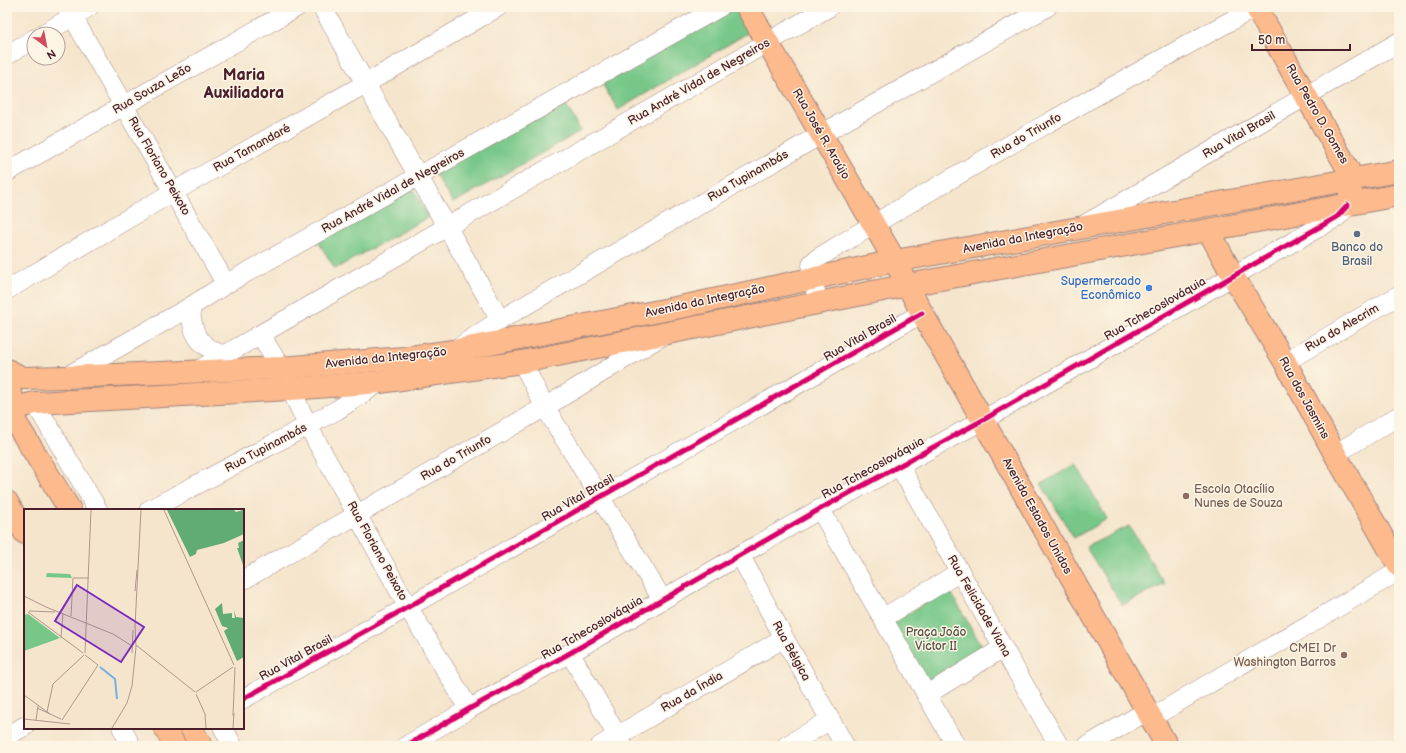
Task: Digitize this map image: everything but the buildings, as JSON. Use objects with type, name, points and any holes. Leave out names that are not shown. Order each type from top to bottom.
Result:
[{"type":"main road","name":"Rua José R. Araújo","points":[[747,7],[908,285]]},
{"type":"main road","name":"Rua Pedro D. Gomes","points":[[1256,7],[1348,169],[1352,180]]},
{"type":"main road","name":"Avenida da Integração","points":[[7,370],[23,378],[195,372],[281,368],[403,358],[453,351],[685,306],[895,261],[1399,171]]},
{"type":"main road","points":[[1348,205],[1352,180]]},
{"type":"main road","name":"Avenida da Integração","points":[[11,414],[23,406],[35,403],[290,389],[380,382],[522,362],[818,302],[1399,195]]},
{"type":"main road","name":"Rua dos Jasmins","points":[[1209,231],[1233,276],[1285,362],[1335,454],[1399,566]]},
{"type":"main road","points":[[1012,241],[1016,266]]},
{"type":"main road","name":"Avenida Estados Unidos","points":[[908,285],[922,313],[1167,746]]},
{"type":"main road","points":[[7,384],[14,407],[11,414],[69,509]]},
{"type":"main road","points":[[7,502],[24,531]]},
{"type":"main road","points":[[166,729],[175,746]]},
{"type":"main road","points":[[192,729],[201,746]]},
{"type":"street","points":[[53,26],[70,12],[89,7]]},
{"type":"street","name":"Rua Souza Leão","points":[[7,172],[297,7]]},
{"type":"street","points":[[322,7],[500,320]]},
{"type":"street","name":"Rua Tamandaré","points":[[7,290],[173,192],[498,7]]},
{"type":"street","name":"Rua André Vidal de Negreiros","points":[[66,377],[190,308],[226,284],[720,7]]},
{"type":"street","name":"Rua André Vidal de Negreiros","points":[[195,372],[222,355],[448,227],[829,7]]},
{"type":"street","name":"Rua Tupinambás","points":[[453,351],[500,320],[820,135],[1047,7]]},
{"type":"street","name":"Rua do Triunfo","points":[[812,278],[811,265],[818,258],[873,224],[1100,93],[1256,7]]},
{"type":"street","name":"Rua Floriano Peixoto","points":[[70,12],[226,284]]},
{"type":"street","name":"Rua Vital Brasil","points":[[1080,227],[1399,42]]},
{"type":"street","points":[[7,55],[26,44]]},
{"type":"street","name":"Rua Tchecoslováquia","points":[[406,746],[820,508],[983,420],[1337,217],[1348,205]]},
{"type":"street","points":[[812,278],[818,302]]},
{"type":"street","name":"Rua do Alecrim","points":[[1285,362],[1399,295]]},
{"type":"street","points":[[190,308],[191,321],[198,339],[207,348],[222,355]]},
{"type":"street","name":"Rua Vital Brasil","points":[[244,698],[408,607],[922,313]]},
{"type":"street","name":"Rua Floriano Peixoto","points":[[264,332],[266,344],[281,368],[308,426],[408,607],[469,709]]},
{"type":"street","name":"Rua do Triunfo","points":[[244,579],[545,407],[667,333]]},
{"type":"street","points":[[522,362],[545,407],[662,599]]},
{"type":"street","name":"Rua Tupinambás","points":[[151,509],[337,410],[380,382]]},
{"type":"street","points":[[35,403],[97,509]]},
{"type":"street","points":[[1335,454],[1399,416]]},
{"type":"street","name":"Rua Felicidade Viana","points":[[899,465],[1059,746]]},
{"type":"street","points":[[820,508],[956,746]]},
{"type":"street","name":"Rua Bélgica","points":[[740,555],[784,638],[845,746]]},
{"type":"street","points":[[1087,746],[1149,715],[1399,571]]},
{"type":"street","points":[[883,618],[960,572]]},
{"type":"street","name":"Rua da Índia","points":[[600,746],[620,741],[784,638]]},
{"type":"street","points":[[926,695],[1003,648]]},
{"type":"street","points":[[570,653],[620,741]]},
{"type":"street","points":[[786,746],[830,720]]},
{"type":"street","points":[[7,736],[24,727]]},
{"type":"street","points":[[122,729],[131,746]]},
{"type":"street","points":[[224,729],[233,746]]},
{"type":"green space","points":[[719,7],[739,7],[751,31],[618,110],[597,75]]},
{"type":"green space","points":[[561,96],[581,131],[453,203],[434,173]]},
{"type":"green space","points":[[410,182],[428,217],[335,269],[316,238]]},
{"type":"green space","points":[[1076,464],[1107,519],[1074,538],[1041,484]]},
{"type":"green space","points":[[1129,526],[1165,584],[1122,605],[1086,547]]},
{"type":"green space","name":"Praça João Victor II","points":[[949,589],[985,652],[924,688],[887,626]]},
{"type":"cycle path","points":[[406,746],[820,509],[983,420],[1337,217],[1348,205]]},
{"type":"cycle path","points":[[244,698],[408,607],[922,313]]},
{"type":"place","name":"Banco do Brasil","points":[[1357,234]]},
{"type":"place","name":"Supermercado Econômico","points":[[1149,288]]},
{"type":"place","name":"Escola Otacílio Nunes de Souza","points":[[1186,496]]},
{"type":"place","name":"CMEI Dr Washington Barros","points":[[1344,655]]},
{"type":"district","name":"Maria Auxiliadora","points":[[244,84]]}]
